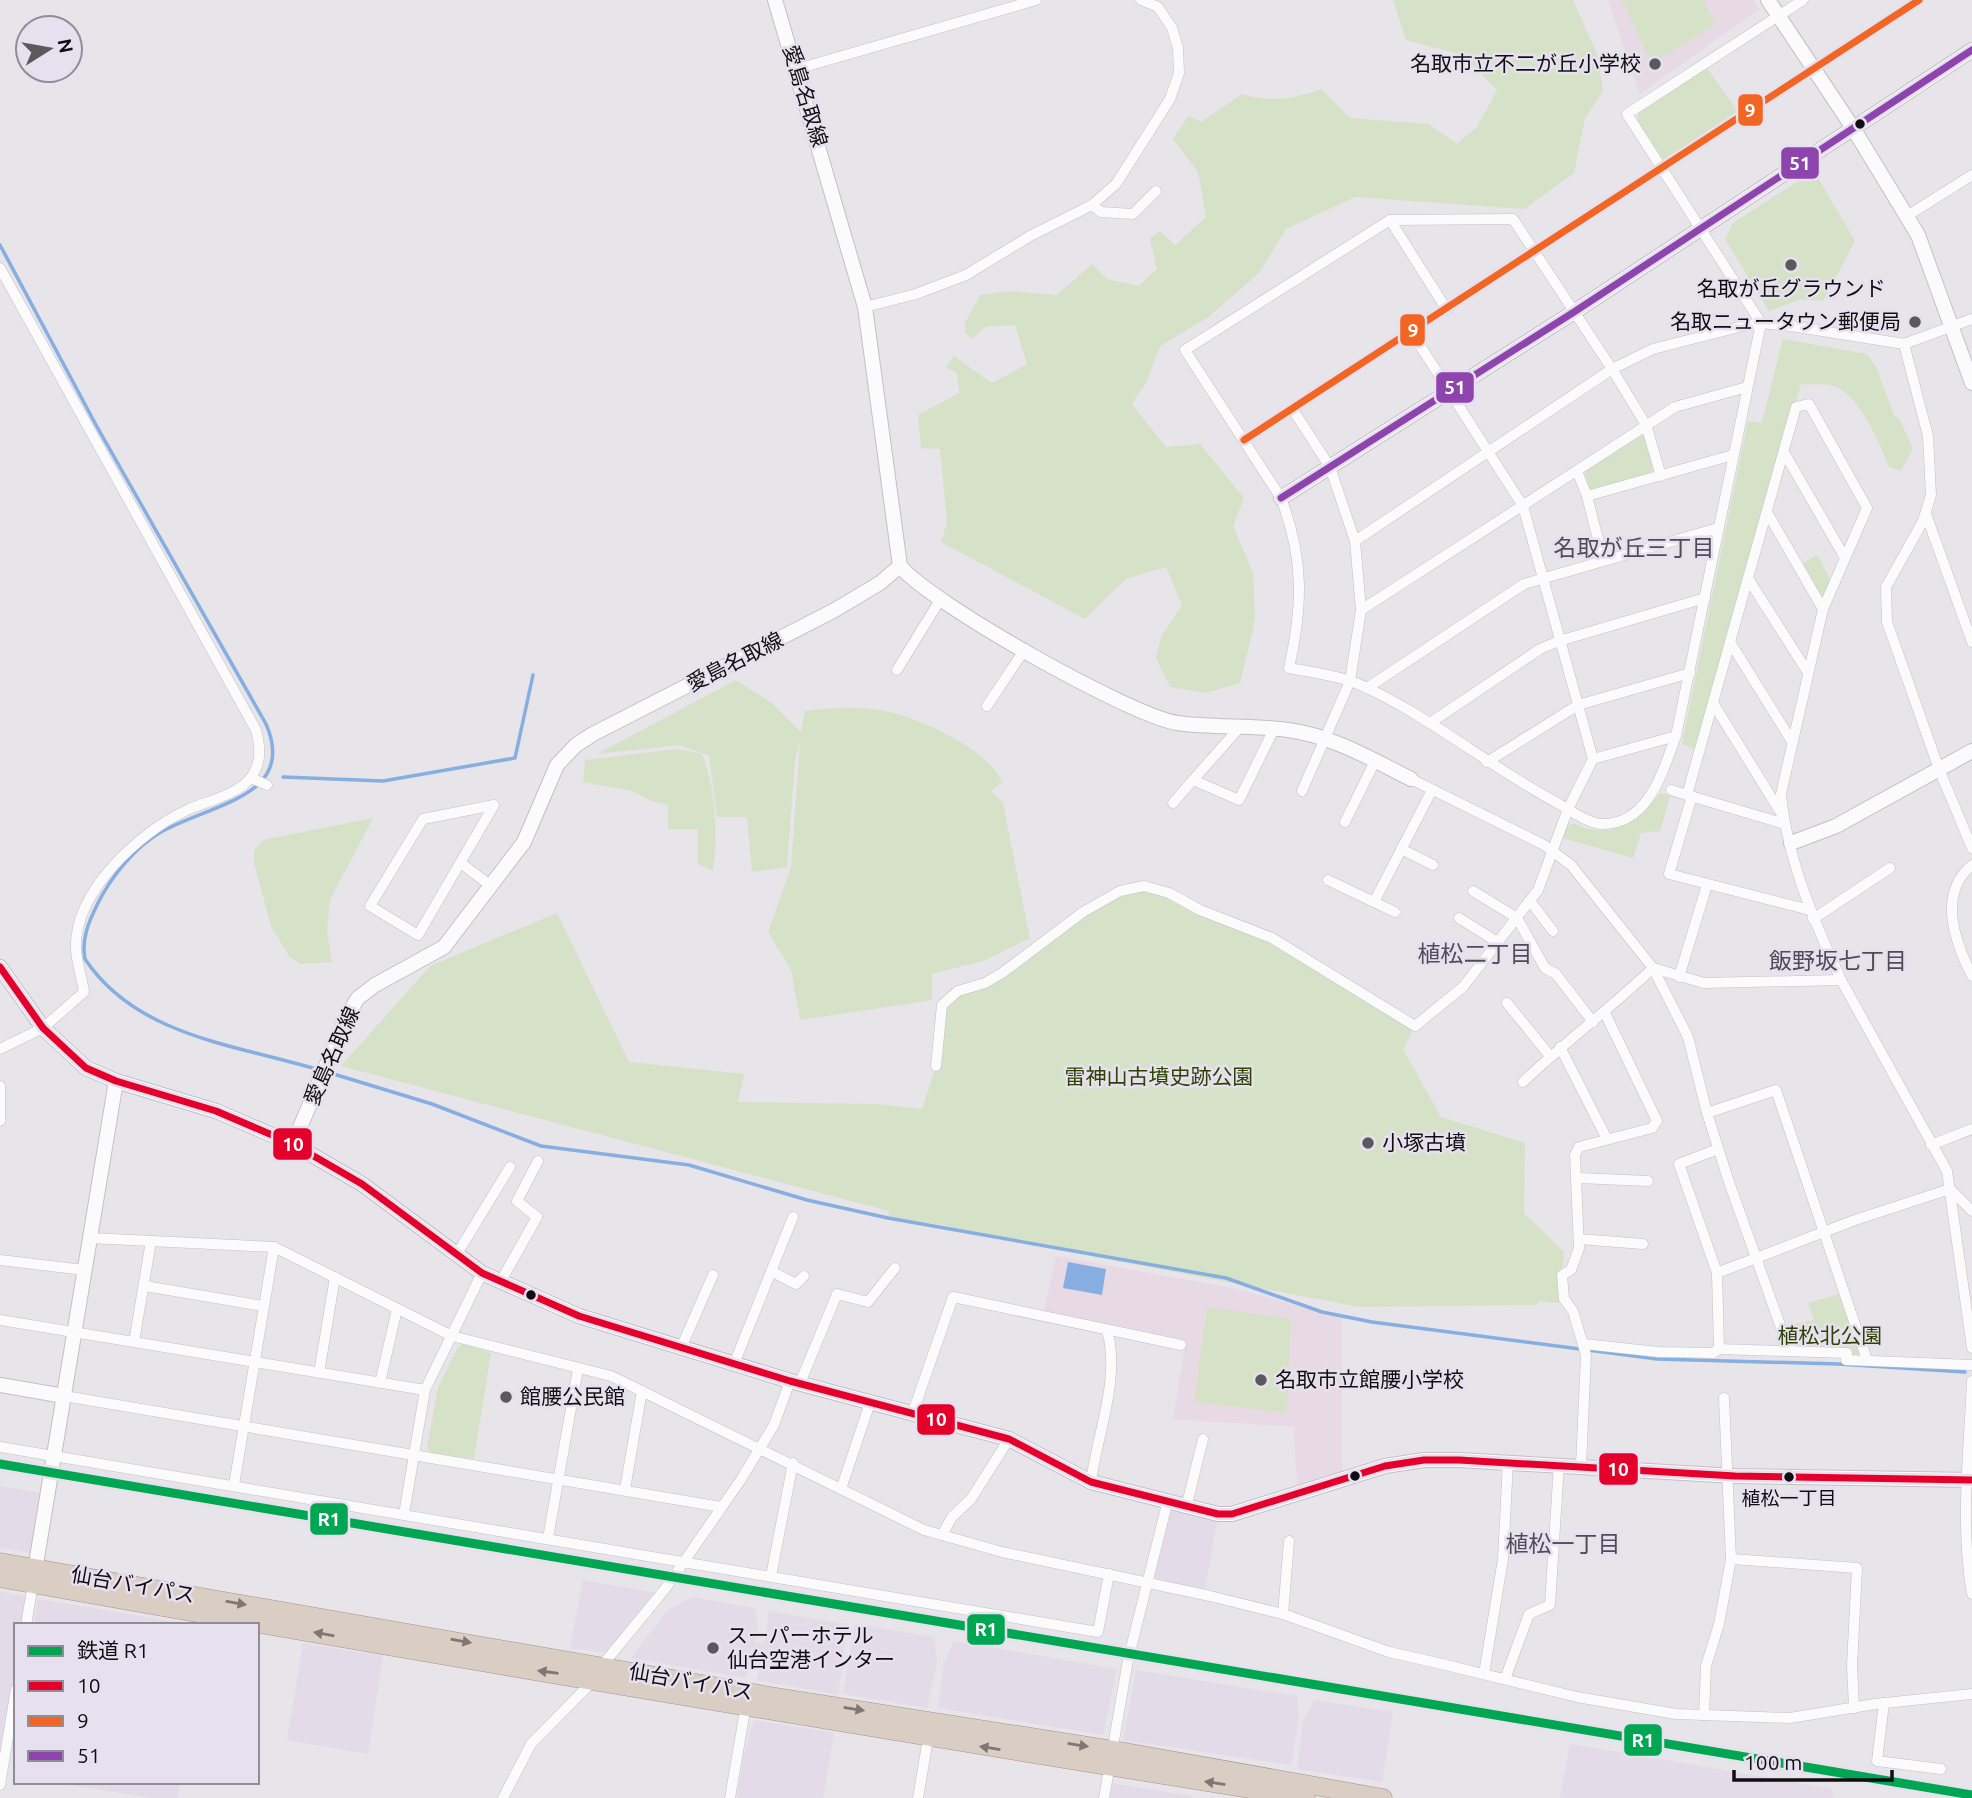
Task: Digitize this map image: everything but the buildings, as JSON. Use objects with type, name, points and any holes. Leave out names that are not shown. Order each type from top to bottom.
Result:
[{"type":"highway","name":"仙台バイパス","points":[[0,1562],[34,1576],[598,1673],[1111,1758],[1383,1798]]},
{"type":"highway","name":"仙台バイパス","points":[[0,1578],[34,1576]]},
{"type":"highway","name":"仙台バイパス","points":[[598,1673],[928,1739],[1111,1758],[1306,1798]]},
{"type":"main road","name":"愛島名取線","points":[[293,1144],[348,1014],[358,998],[387,977],[444,947],[524,842],[557,765],[576,746],[832,611],[880,583],[901,566],[865,307],[775,0]]},
{"type":"main road","points":[[1768,0],[1853,128],[1918,235],[1972,383]]},
{"type":"main road","points":[[1281,498],[1574,312],[1972,50]]},
{"type":"main road","points":[[901,566],[940,600],[1150,716],[1177,723],[1274,729],[1327,738],[1411,779]]},
{"type":"main road","points":[[1791,843],[1836,826],[1972,751]]},
{"type":"main road","points":[[0,967],[43,1028],[86,1068],[116,1081],[216,1111],[293,1144],[362,1184],[482,1273],[501,1282],[579,1316],[681,1348],[912,1415],[1009,1439],[1091,1482],[1186,1508],[1232,1514],[1385,1466],[1424,1460],[1559,1464],[1726,1475],[1970,1480]]},
{"type":"main road","points":[[34,1576],[116,1081]]},
{"type":"main road","points":[[0,1385],[64,1396]]},
{"type":"street","points":[[797,69],[1036,0]]},
{"type":"street","points":[[865,307],[916,295],[966,275],[1030,236],[1092,205],[1116,184],[1170,99],[1179,73],[1172,28],[1158,7],[1141,0]]},
{"type":"street","points":[[1661,476],[1646,425],[1514,219],[1390,220],[1185,351],[1281,498],[1291,525],[1301,588],[1299,622],[1289,668],[1350,681],[1367,688],[1430,723],[1487,762],[1568,809],[1601,824],[1633,814],[1657,785],[1676,736],[1761,323],[1627,114],[1803,0]]},
{"type":"street","points":[[1244,440],[1412,333],[1919,0]]},
{"type":"street","points":[[1907,216],[1972,174]]},
{"type":"street","points":[[1092,205],[1101,212],[1133,214],[1156,191]]},
{"type":"street","points":[[1390,220],[1447,310]]},
{"type":"street","points":[[0,268],[256,730],[261,749],[259,782],[184,811],[130,846],[109,869],[80,924],[76,949],[84,992],[43,1028],[0,1049]]},
{"type":"street","points":[[1355,541],[1612,369],[1653,349],[1761,323],[1904,344],[1972,319]]},
{"type":"street","points":[[936,1066],[942,1004],[958,991],[985,983],[1002,973],[1083,912],[1120,891],[1144,886],[1169,892],[1200,910],[1272,938],[1416,1026],[1463,987],[1538,890],[1568,809],[1593,759],[1559,641],[1545,577],[1523,506],[1412,333]]},
{"type":"street","points":[[1904,344],[1928,436],[1931,495],[1926,513],[1886,587],[1886,613],[1892,642],[1939,769],[1972,848]]},
{"type":"street","points":[[1362,610],[1675,407],[1747,387]]},
{"type":"street","points":[[1890,868],[1811,915],[1669,874],[1713,704],[1796,407],[1809,404],[1867,508],[1823,609],[1791,740],[1781,794],[1784,820],[1811,915],[1841,980],[1947,1171],[1972,1348]]},
{"type":"street","points":[[1293,410],[1330,467],[1355,541],[1362,610],[1350,681],[1302,791]]},
{"type":"street","points":[[1785,454],[1844,556]]},
{"type":"street","points":[[1587,496],[1733,455]]},
{"type":"street","points":[[1577,471],[1587,496],[1603,559]]},
{"type":"street","points":[[1926,513],[1972,642]]},
{"type":"street","points":[[1768,514],[1823,609]]},
{"type":"street","points":[[1367,688],[1524,584],[1603,559],[1718,528]]},
{"type":"street","points":[[1749,579],[1807,671]]},
{"type":"street","points":[[1430,723],[1540,649],[1705,598]]},
{"type":"street","points":[[897,670],[940,600]]},
{"type":"street","points":[[1730,642],[1791,740]]},
{"type":"street","points":[[987,706],[1026,649]]},
{"type":"street","points":[[1487,762],[1578,705],[1690,673]]},
{"type":"street","points":[[1713,704],[1784,820]]},
{"type":"street","points":[[1173,803],[1241,726]]},
{"type":"street","points":[[1193,780],[1239,800],[1274,729]]},
{"type":"street","points":[[1593,759],[1676,736]]},
{"type":"street","points":[[1345,822],[1374,761]]},
{"type":"street","points":[[1411,779],[1552,851],[1571,865],[1653,968],[1688,1037],[1718,1149],[1789,1350]]},
{"type":"street","points":[[1374,902],[1432,790]]},
{"type":"street","points":[[1671,790],[1784,820]]},
{"type":"street","points":[[499,804],[462,864],[418,935],[370,906],[423,819],[499,804]]},
{"type":"street","points":[[1401,849],[1433,865]]},
{"type":"street","points":[[462,864],[491,886]]},
{"type":"street","points":[[1972,865],[1963,872],[1955,888],[1951,912],[1955,938],[1969,960],[1972,976]]},
{"type":"street","points":[[1328,880],[1395,912]]},
{"type":"street","points":[[1679,978],[1707,885]]},
{"type":"street","points":[[1474,891],[1517,918],[1545,968],[1556,974],[1593,1022]]},
{"type":"street","points":[[1530,901],[1553,931]]},
{"type":"street","points":[[1459,918],[1499,943]]},
{"type":"street","points":[[1653,968],[1679,978],[1704,983],[1841,980]]},
{"type":"street","points":[[1523,1082],[1560,1047],[1605,1013],[1653,968]]},
{"type":"street","points":[[1507,1003],[1550,1056]]},
{"type":"street","points":[[1581,1466],[1585,1349],[1573,1311],[1564,1299],[1562,1275],[1571,1270],[1578,1258],[1576,1155],[1579,1147],[1653,1128],[1657,1121],[1605,1013]]},
{"type":"street","points":[[1560,1047],[1607,1139]]},
{"type":"street","points":[[0,1086],[0,1121]]},
{"type":"street","points":[[1707,1113],[1776,1090],[1867,1360]]},
{"type":"street","points":[[1931,1145],[1972,1129]]},
{"type":"street","points":[[1718,1149],[1679,1164],[1717,1273],[1719,1349]]},
{"type":"street","points":[[501,1282],[537,1217],[517,1201],[538,1161]]},
{"type":"street","points":[[457,1254],[510,1167]]},
{"type":"street","points":[[1578,1178],[1648,1181]]},
{"type":"street","points":[[1717,1273],[1825,1231],[1951,1189]]},
{"type":"street","points":[[1951,1189],[1972,1211]]},
{"type":"street","points":[[734,1364],[793,1217]]},
{"type":"street","points":[[90,1238],[274,1247],[452,1336],[611,1376],[793,1463],[881,1510],[942,1535],[1002,1552],[1148,1582],[1283,1614],[1389,1651],[1627,1707],[1704,1716],[1790,1718],[1884,1703],[1972,1694]]},
{"type":"street","points":[[1579,1239],[1643,1244]]},
{"type":"street","points":[[134,1342],[151,1241]]},
{"type":"street","points":[[234,1485],[274,1247]]},
{"type":"street","points":[[0,1260],[84,1270]]},
{"type":"street","points":[[503,1798],[531,1744],[570,1708],[665,1589],[761,1448],[837,1294],[868,1302],[895,1268]]},
{"type":"street","points":[[771,1271],[796,1284],[804,1276]]},
{"type":"street","points":[[404,1514],[425,1390],[482,1273]]},
{"type":"street","points":[[681,1348],[713,1275]]},
{"type":"street","points":[[319,1373],[335,1277]]},
{"type":"street","points":[[145,1286],[263,1306]]},
{"type":"street","points":[[912,1415],[953,1297],[1181,1345]]},
{"type":"street","points":[[380,1383],[397,1309]]},
{"type":"street","points":[[0,1320],[425,1390]]},
{"type":"street","points":[[1091,1482],[1110,1378],[1112,1346],[1107,1330]]},
{"type":"street","points":[[1585,1349],[1713,1353],[1719,1349],[1789,1350],[1847,1353],[1846,1360],[1972,1365]]},
{"type":"street","points":[[548,1538],[578,1369]]},
{"type":"street","points":[[1972,1381],[1967,1565],[1972,1594]]},
{"type":"street","points":[[625,1489],[642,1391]]},
{"type":"street","points":[[64,1396],[245,1424],[721,1507]]},
{"type":"street","points":[[1704,1716],[1706,1666],[1722,1611],[1731,1559],[1724,1398]]},
{"type":"street","points":[[841,1489],[870,1403]]},
{"type":"street","points":[[942,1535],[952,1517],[971,1499],[1009,1439]]},
{"type":"street","points":[[1186,1508],[1203,1439]]},
{"type":"street","points":[[0,1447],[684,1560],[1098,1632],[1109,1574]]},
{"type":"street","points":[[1484,1674],[1503,1559],[1508,1462]]},
{"type":"street","points":[[771,1576],[793,1463]]},
{"type":"street","points":[[1505,1679],[1529,1615],[1550,1605],[1559,1464]]},
{"type":"street","points":[[1104,1798],[1128,1660],[1167,1503]]},
{"type":"street","points":[[1283,1614],[1289,1541]]},
{"type":"street","points":[[1731,1559],[1857,1568],[1852,1665],[1854,1708]]},
{"type":"street","points":[[26,1623],[34,1576]]},
{"type":"street","points":[[0,1786],[14,1701]]},
{"type":"street","points":[[1884,1703],[1877,1760],[1941,1769]]},
{"type":"street","points":[[730,1798],[746,1704]]},
{"type":"street","points":[[918,1798],[928,1739]]},
{"type":"shaded area","name":"名取市立不二が丘小学校","points":[[1608,0],[1753,0],[1759,9],[1640,94]]},
{"type":"shaded area","name":"名取市立館腰小学校","points":[[1056,1256],[1238,1289],[1342,1318],[1342,1473],[1297,1487],[1294,1427],[1173,1419],[1186,1340],[1044,1311]]},
{"type":"shaded area","points":[[0,1486],[40,1493],[31,1553],[0,1548]]},
{"type":"shaded area","points":[[1170,1511],[1217,1521],[1205,1590],[1154,1578]]},
{"type":"shaded area","points":[[583,1580],[657,1593],[607,1653],[570,1648]]},
{"type":"shaded area","points":[[0,1592],[26,1596],[22,1623],[14,1623],[14,1677],[0,1762]]},
{"type":"shaded area","points":[[692,1597],[755,1608],[758,1629],[755,1641],[764,1643],[769,1611],[848,1624],[838,1695],[757,1680],[762,1653],[753,1650],[746,1678],[631,1658],[668,1610]]},
{"type":"shaded area","points":[[38,1599],[183,1623],[34,1623]]},
{"type":"shaded area","points":[[855,1624],[934,1637],[937,1662],[927,1708],[843,1694]]},
{"type":"shaded area","points":[[954,1641],[1117,1669],[1103,1735],[938,1708],[944,1663]]},
{"type":"shaded area","points":[[303,1643],[383,1656],[368,1754],[287,1740]]},
{"type":"shaded area","points":[[1136,1670],[1297,1696],[1299,1718],[1291,1765],[1123,1740]]},
{"type":"shaded area","points":[[1314,1700],[1393,1712],[1382,1782],[1297,1769],[1303,1721]]},
{"type":"shaded area","points":[[754,1720],[834,1733],[823,1798],[737,1798],[743,1758]]},
{"type":"shaded area","points":[[1570,1744],[1831,1788],[1834,1798],[1560,1798]]},
{"type":"shaded area","points":[[1112,1783],[1192,1796],[1192,1798],[1109,1798]]},
{"type":"shaded area","points":[[64,1784],[180,1784],[177,1798],[152,1798]]},
{"type":"green space","points":[[1393,0],[1573,0],[1597,54],[1603,91],[1585,118],[1574,173],[1524,209],[1355,197],[1286,229],[1259,273],[1207,318],[1160,346],[1147,381],[1132,404],[1166,447],[1200,444],[1244,498],[1233,526],[1253,573],[1255,620],[1240,683],[1206,693],[1170,687],[1156,658],[1161,637],[1182,605],[1166,567],[1126,579],[1085,619],[941,542],[947,522],[940,449],[921,448],[918,415],[959,393],[957,373],[946,367],[954,356],[992,383],[1027,364],[1015,325],[985,327],[972,339],[965,333],[965,323],[980,295],[1009,291],[1057,295],[1092,264],[1107,279],[1139,286],[1157,269],[1150,239],[1160,231],[1175,245],[1206,217],[1198,172],[1173,139],[1188,116],[1201,122],[1242,94],[1282,99],[1321,89],[1350,118],[1428,124],[1457,144],[1477,127],[1497,90],[1462,55],[1406,40]]},
{"type":"green space","points":[[1622,0],[1703,0],[1716,24],[1652,64]]},
{"type":"green space","points":[[1707,68],[1738,112],[1662,160],[1638,123],[1638,111]]},
{"type":"green space","name":"名取が丘グラウンド","points":[[1814,171],[1855,241],[1823,301],[1801,299],[1769,311],[1725,239],[1733,223]]},
{"type":"green space","points":[[1783,339],[1867,354],[1876,367],[1894,415],[1900,420],[1913,449],[1901,471],[1889,467],[1868,421],[1852,399],[1834,386],[1801,384],[1697,750],[1682,744],[1748,421],[1762,423]]},
{"type":"green space","points":[[1642,434],[1646,436],[1653,471],[1594,492],[1589,490],[1585,470]]},
{"type":"green space","points":[[1817,555],[1831,581],[1823,603],[1801,565]]},
{"type":"green space","points":[[736,680],[773,704],[801,732],[805,711],[865,708],[917,721],[962,743],[982,757],[1002,782],[991,791],[1003,803],[1030,938],[986,960],[932,974],[932,1000],[800,1020],[791,970],[768,932],[791,867],[800,742],[795,760],[787,867],[752,872],[747,817],[717,817],[709,756],[680,745],[597,754]]},
{"type":"green space","points":[[677,749],[702,754],[707,768],[715,812],[713,871],[698,864],[698,829],[668,829],[668,805],[651,801],[632,791],[583,782],[585,760]]},
{"type":"green space","points":[[1661,793],[1670,796],[1660,831],[1641,833],[1633,858],[1563,838],[1565,828],[1573,823],[1601,831],[1622,826]]},
{"type":"green space","points":[[373,818],[330,900],[327,930],[332,962],[300,964],[289,956],[271,926],[254,863],[254,851],[263,840]]},
{"type":"green space","name":"雷神山古墳史跡公園","points":[[1120,891],[1169,893],[1272,938],[1415,1026],[1403,1049],[1441,1117],[1525,1143],[1524,1213],[1564,1252],[1559,1303],[1539,1301],[1537,1305],[1360,1307],[984,1236],[944,1225],[888,1218],[889,1211],[341,1066],[430,966],[557,913],[629,1062],[744,1074],[738,1102],[875,1104],[922,1109],[936,1066],[942,1005],[1002,973]]},
{"type":"green space","name":"植松北公園","points":[[1839,1294],[1861,1358],[1798,1356],[1789,1325],[1814,1320],[1808,1303]]},
{"type":"green space","points":[[1207,1307],[1291,1319],[1287,1413],[1194,1402]]},
{"type":"green space","points":[[464,1344],[491,1353],[474,1459],[431,1453],[427,1447],[438,1388],[458,1347]]},
{"type":"water","points":[[1068,1262],[1106,1269],[1102,1295],[1063,1288]]},
{"type":"waterway","points":[[0,245],[96,425],[266,724],[273,748],[270,768],[260,783],[224,805],[161,832],[125,863],[103,893],[92,917],[85,937],[85,959],[107,985],[132,1006],[160,1022],[223,1044],[320,1070]]},
{"type":"waterway","points":[[283,777],[383,781],[515,758],[533,675]]},
{"type":"waterway","points":[[327,1072],[432,1104],[541,1146],[689,1165],[807,1200],[888,1218],[1226,1278],[1322,1312],[1372,1322],[1657,1359],[1838,1364],[1965,1372]]},
{"type":"rail line","name":"R1","points":[[0,1464],[1972,1795]]},
{"type":"transit line","name":"9","points":[[1244,440],[1919,0]]},
{"type":"transit line","name":"51","points":[[1281,498],[1574,312],[1972,50]]},
{"type":"transit line","name":"10","points":[[0,967],[43,1028],[86,1068],[116,1081],[216,1111],[293,1144],[362,1184],[482,1273],[579,1316],[790,1381],[1009,1439],[1091,1482],[1218,1514],[1232,1514],[1385,1466],[1424,1460],[1735,1476],[1972,1480]]},
{"type":"place","name":"名取市立不二が丘小学校","points":[[1655,64]]},
{"type":"place","name":"名取が丘グラウンド","points":[[1791,265]]},
{"type":"place","name":"名取ニュータウン郵便局","points":[[1915,322]]},
{"type":"place","name":"小塚古墳","points":[[1368,1143]]},
{"type":"place","name":"名取市立館腰小学校","points":[[1261,1380]]},
{"type":"place","name":"館腰公民館","points":[[506,1397]]},
{"type":"place","name":"植松一丁目","points":[[1789,1477]]},
{"type":"place","name":"スーパーホテル 仙台空港インター","points":[[713,1648]]},
{"type":"district","name":"名取が丘三丁目","points":[[1634,548]]},
{"type":"district","name":"植松二丁目","points":[[1475,954]]},
{"type":"district","name":"飯野坂七丁目","points":[[1838,961]]},
{"type":"district","name":"植松一丁目","points":[[1563,1544]]}]
